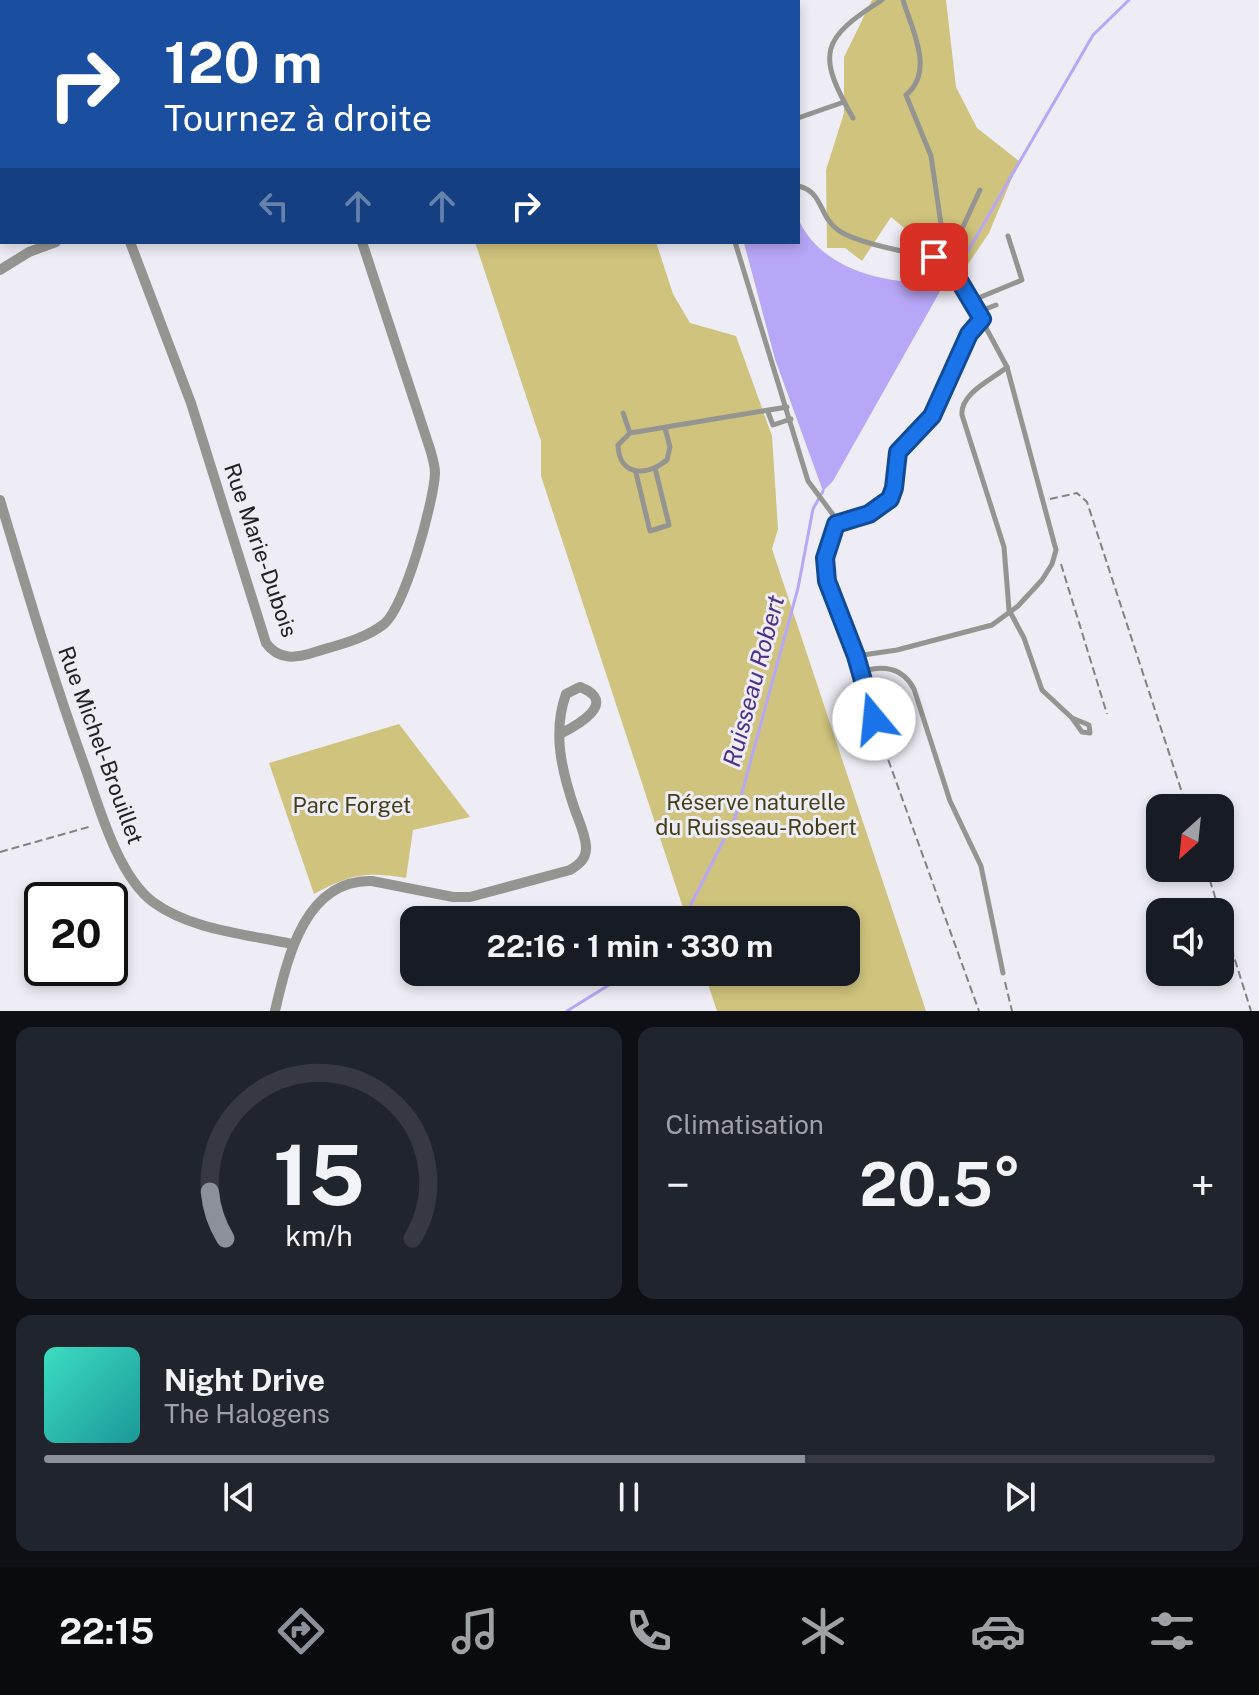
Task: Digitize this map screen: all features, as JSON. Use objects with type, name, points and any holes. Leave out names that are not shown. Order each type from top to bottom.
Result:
[{"type":"street","points":[[0,270],[29,252],[51,244]]},
{"type":"street","name":"Rue Marie-Dubois","points":[[131,244],[191,403],[266,643],[273,652],[295,659],[354,640],[386,623],[396,606],[428,519],[435,472],[430,449],[363,244]]},
{"type":"street","name":"Rue Michel-Brouillet","points":[[0,500],[42,643],[105,823],[132,880],[150,900],[190,921],[292,944]]},
{"type":"street","points":[[275,1011],[292,944],[312,910],[339,887],[359,881],[453,897],[470,897],[570,870],[580,864],[585,856],[586,843],[562,772],[560,734],[566,694],[580,687],[590,691],[595,699],[595,708],[589,717],[560,734]]},
{"type":"lane","points":[[853,118],[834,83],[830,60],[833,39],[846,23],[882,0]]},
{"type":"lane","points":[[856,656],[982,629],[1010,613],[1042,580],[1054,558],[1054,542],[1016,412],[1007,367],[945,257],[935,172],[924,135],[906,95],[917,82],[921,68],[903,0]]},
{"type":"lane","points":[[800,117],[844,102]]},
{"type":"lane","points":[[800,187],[815,194],[829,223],[847,236],[945,257]]},
{"type":"lane","points":[[945,257],[955,244],[980,190]]},
{"type":"lane","points":[[971,301],[1022,280],[1008,236]]},
{"type":"lane","points":[[736,244],[808,481],[835,515],[836,524],[827,548],[826,571],[874,719]]},
{"type":"lane","points":[[978,312],[996,305]]},
{"type":"lane","points":[[836,524],[869,514],[890,499],[898,452],[932,416],[969,334],[982,319]]},
{"type":"lane","points":[[1007,367],[968,396],[961,409],[1004,547],[1010,613],[1024,638],[1042,690],[1072,718]]},
{"type":"lane","points":[[655,468],[669,525],[650,531],[636,473],[625,465],[618,449],[620,440],[630,433],[787,407]]},
{"type":"lane","points":[[768,412],[773,425],[791,419]]},
{"type":"lane","points":[[623,413],[630,433]]},
{"type":"lane","points":[[636,473],[655,468],[667,460],[670,452],[665,428]]},
{"type":"lane","points":[[876,653],[879,667]]},
{"type":"lane","points":[[860,672],[879,667],[903,674],[916,694],[950,801],[981,866],[1003,973]]},
{"type":"path","points":[[1043,501],[1077,493],[1087,502],[1182,794]]},
{"type":"path","points":[[1054,558],[1060,562],[1107,714]]},
{"type":"path","points":[[874,719],[979,1011]]},
{"type":"path","points":[[0,852],[105,823]]},
{"type":"path","points":[[1210,882],[1251,1011]]},
{"type":"path","points":[[1003,973],[1012,1011]]},
{"type":"green space","points":[[872,0],[946,0],[956,87],[977,128],[1019,161],[989,233],[964,270],[934,253],[891,217],[862,261],[845,248],[827,248],[826,170],[844,113],[844,57]]},
{"type":"green space","name":"Réserve naturelle du Ruisseau-Robert","points":[[476,244],[657,244],[673,294],[690,323],[736,336],[772,436],[778,529],[772,549],[926,1011],[717,1011],[709,986],[860,986],[860,906],[682,906],[541,476],[541,441]]},
{"type":"green space","name":"Parc Forget","points":[[399,724],[470,817],[413,830],[406,878],[358,876],[314,894],[269,763]]},
{"type":"shaded area","points":[[800,221],[823,251],[861,272],[904,281],[947,279],[833,481],[823,491],[775,359],[744,244],[800,244]]},
{"type":"waterway","name":"Ruisseau Robert","points":[[947,279],[957,270],[1093,35],[1129,0]]},
{"type":"waterway","name":"Ruisseau Robert","points":[[690,906],[735,818],[798,588],[813,509],[823,491]]},
{"type":"waterway","name":"Ruisseau Robert","points":[[567,1011],[607,986]]},
{"type":"route","points":[[874,719],[851,641],[827,581],[825,558],[836,524],[869,514],[890,499],[898,452],[930,420],[969,334],[982,319],[945,257],[934,257]]}]
